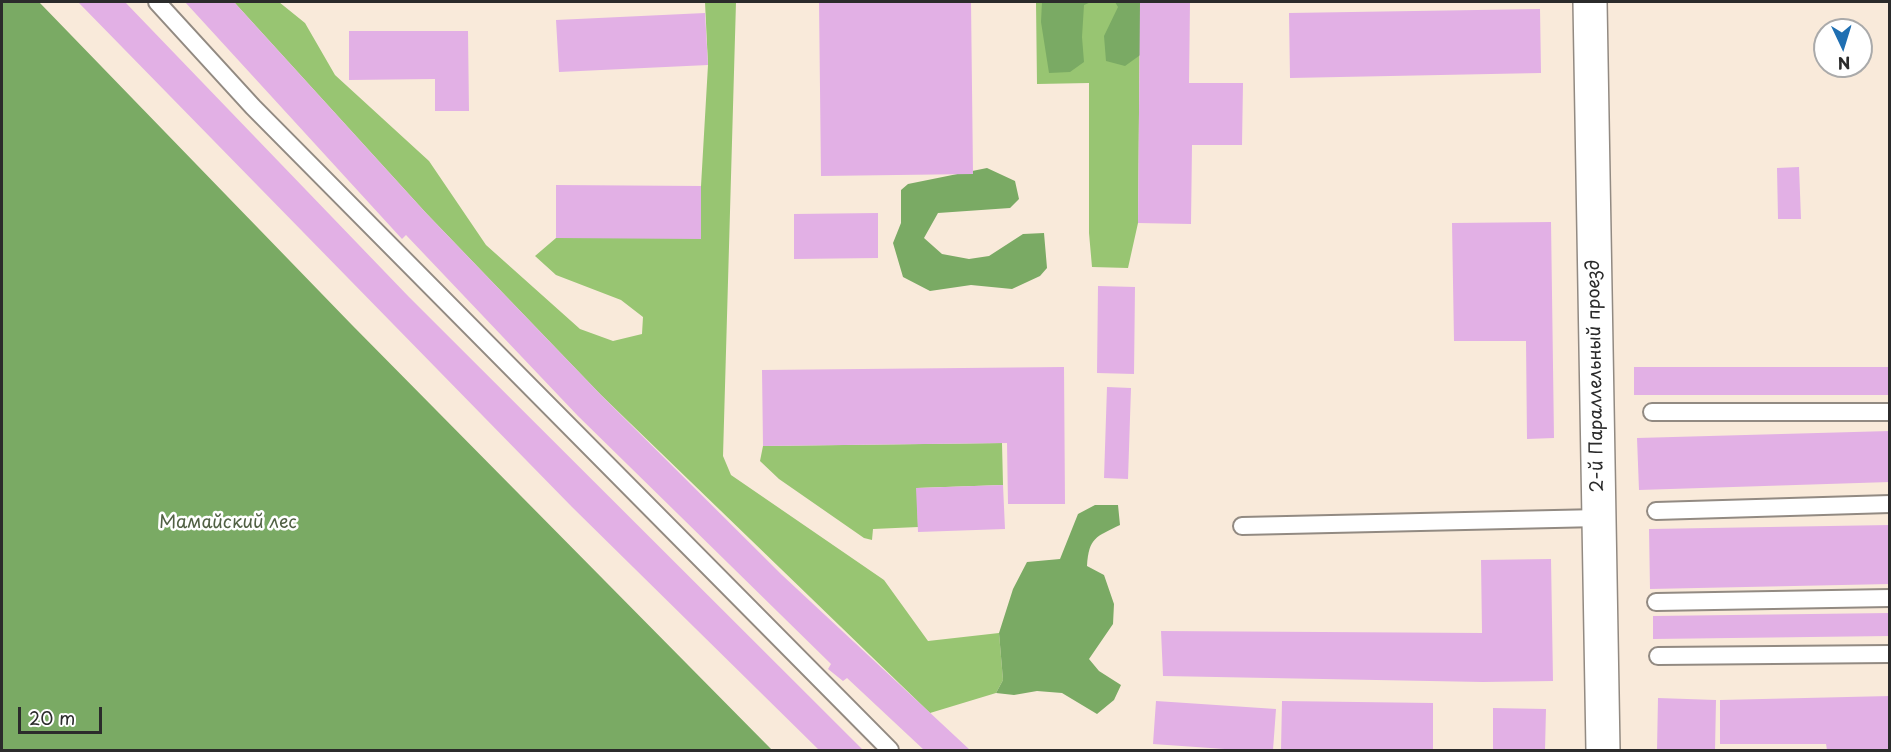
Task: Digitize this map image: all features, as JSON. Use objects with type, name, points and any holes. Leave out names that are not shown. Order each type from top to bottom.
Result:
[{"type":"street","name":"2-й Параллельный проезд","points":[[1590,2],[1603,750]]},
{"type":"lane","points":[[157,2],[253,107],[890,750]]},
{"type":"lane","points":[[1652,412],[1890,412]]},
{"type":"lane","points":[[1656,511],[1890,504]]},
{"type":"lane","points":[[1242,526],[1599,518]]},
{"type":"lane","points":[[1656,602],[1890,598]]},
{"type":"lane","points":[[1658,656],[1890,654]]},
{"type":"green space","name":"Мамайский лес","points":[[2,2],[39,2],[352,325],[772,750],[2,750]]},
{"type":"green space","points":[[234,2],[279,2],[305,23],[335,75],[429,161],[486,245],[580,329],[613,341],[642,334],[643,317],[621,300],[556,275],[535,256],[556,238],[700,238],[708,65],[705,2],[736,2],[723,456],[731,475],[884,580],[928,641],[999,633],[1003,680],[996,693],[930,713],[601,395],[426,213]]},
{"type":"green space","points":[[1036,2],[1140,2],[1138,223],[1128,268],[1092,267],[1089,233],[1089,83],[1037,84]]},
{"type":"green space","points":[[1042,2],[1091,2],[1084,5],[1082,37],[1084,62],[1070,72],[1049,73],[1041,22]]},
{"type":"green space","points":[[1115,2],[1160,2],[1160,21],[1150,48],[1125,66],[1106,61],[1104,36],[1118,7]]},
{"type":"green space","points":[[987,168],[1015,181],[1019,199],[1010,208],[938,213],[924,238],[942,254],[969,259],[989,256],[1023,234],[1044,233],[1047,268],[1040,276],[1012,289],[971,285],[930,291],[903,277],[893,243],[901,223],[901,190],[908,184]]},
{"type":"green space","points":[[1002,443],[1003,485],[917,488],[918,527],[873,529],[872,540],[864,538],[779,479],[760,461],[763,446]]},
{"type":"green space","points":[[1095,505],[1118,505],[1120,525],[1095,539],[1090,549],[1087,566],[1104,575],[1114,604],[1113,624],[1089,659],[1099,671],[1121,685],[1114,700],[1097,714],[1062,693],[1037,691],[1014,695],[996,693],[1003,680],[999,633],[1013,589],[1027,562],[1060,559],[1078,514]]},
{"type":"building","points":[[78,2],[125,2],[409,297],[863,750],[819,750],[572,507]]},
{"type":"building","points":[[185,2],[234,2],[426,213],[601,395],[782,575],[970,750],[924,750],[847,678],[843,681],[828,669],[831,664],[578,416],[406,235],[402,239]]},
{"type":"building","points":[[819,2],[971,2],[973,174],[821,176]]},
{"type":"building","points":[[1140,2],[1190,2],[1189,83],[1243,83],[1242,145],[1192,145],[1191,224],[1138,223]]},
{"type":"building","points":[[1540,9],[1541,73],[1290,78],[1289,13]]},
{"type":"building","points":[[705,13],[708,65],[559,72],[556,20]]},
{"type":"building","points":[[349,31],[468,31],[469,111],[435,111],[435,79],[349,80]]},
{"type":"building","points":[[1799,167],[1801,219],[1778,219],[1777,168]]},
{"type":"building","points":[[556,185],[701,186],[701,239],[556,238]]},
{"type":"building","points":[[878,213],[878,258],[794,259],[794,214]]},
{"type":"building","points":[[1551,222],[1554,438],[1527,439],[1526,341],[1454,341],[1452,223]]},
{"type":"building","points":[[1098,286],[1135,287],[1134,374],[1097,373]]},
{"type":"building","points":[[1064,367],[1065,504],[1008,504],[1007,443],[763,446],[762,370]]},
{"type":"building","points":[[1634,367],[1890,367],[1890,395],[1634,395]]},
{"type":"building","points":[[1107,387],[1131,388],[1128,479],[1104,478]]},
{"type":"building","points":[[1890,431],[1890,482],[1639,490],[1637,438]]},
{"type":"building","points":[[1003,485],[1005,529],[918,532],[916,488]]},
{"type":"building","points":[[1890,525],[1890,584],[1650,589],[1649,529]]},
{"type":"building","points":[[1551,559],[1553,681],[1483,682],[1163,676],[1161,631],[1482,633],[1481,560]]},
{"type":"building","points":[[1890,613],[1890,636],[1653,639],[1653,616]]},
{"type":"building","points":[[1890,696],[1890,750],[1827,750],[1826,744],[1720,744],[1720,700]]},
{"type":"building","points":[[1658,698],[1716,700],[1715,750],[1657,750]]},
{"type":"building","points":[[1156,701],[1276,709],[1273,750],[1153,744]]},
{"type":"building","points":[[1282,701],[1433,703],[1433,750],[1281,750]]},
{"type":"building","points":[[1493,708],[1546,709],[1545,750],[1493,750]]}]
